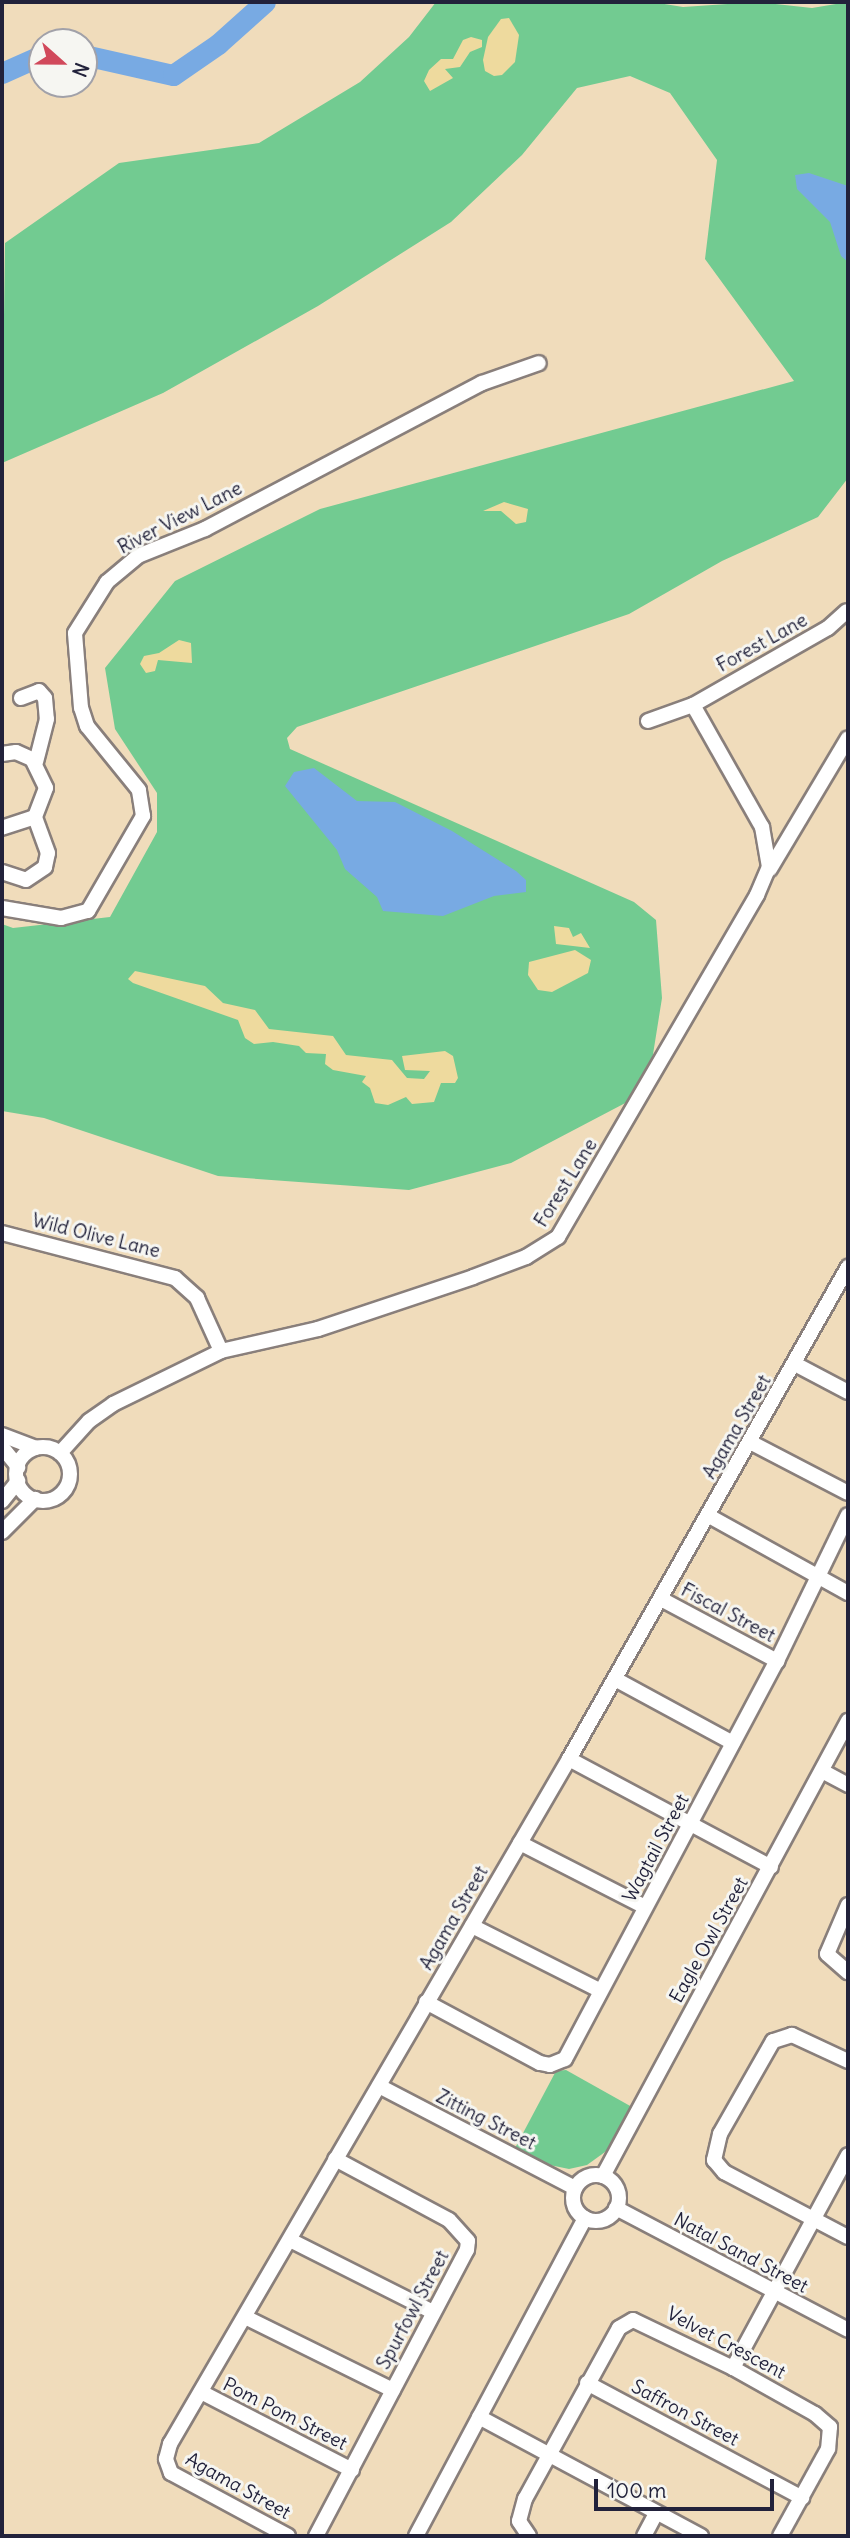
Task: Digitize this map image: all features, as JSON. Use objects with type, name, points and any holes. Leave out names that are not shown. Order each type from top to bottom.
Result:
[{"type":"street","name":"River View Lane","points":[[2,908],[61,918],[88,911],[143,816],[139,790],[87,726],[81,708],[75,634],[107,582],[138,556],[205,529],[482,383],[539,363]]},
{"type":"street","name":"Forest Lane","points":[[648,721],[693,705],[828,628],[847,611]]},
{"type":"street","points":[[2,872],[26,880],[45,867],[48,853],[35,817],[46,788],[36,762],[47,719],[45,698],[39,691],[21,698]]},
{"type":"street","name":"Forest Lane","points":[[60,1453],[89,1421],[113,1404],[221,1351],[318,1329],[512,1262],[553,1241],[766,876],[771,856],[765,835],[693,705]]},
{"type":"street","points":[[766,876],[848,738]]},
{"type":"street","points":[[2,754],[16,752],[36,762]]},
{"type":"street","points":[[2,828],[35,817]]},
{"type":"street","name":"Wild Olive Lane","points":[[2,1233],[175,1278],[197,1298],[221,1351]]},
{"type":"street","name":"Agama Street","points":[[288,2536],[180,2480],[167,2466],[170,2444],[569,1759],[795,1364],[843,1290],[848,1267]]},
{"type":"street","points":[[795,1364],[848,1392]]},
{"type":"street","points":[[2,1435],[36,1448],[60,1453],[70,1470],[67,1487],[55,1499],[34,1499],[2,1532]]},
{"type":"street","points":[[750,1442],[848,1493]]},
{"type":"street","points":[[2,1447],[34,1499]]},
{"type":"street","points":[[2,1501],[36,1448]]},
{"type":"street","name":"Wagtail Street","points":[[426,2002],[550,2065],[565,2059],[777,1661],[848,1515]]},
{"type":"street","points":[[709,1516],[848,1593]]},
{"type":"street","name":"Fiscal Street","points":[[661,1599],[777,1661]]},
{"type":"street","points":[[615,1679],[733,1743]]},
{"type":"street","name":"Eagle Owl Street","points":[[603,2176],[848,1721]]},
{"type":"street","points":[[569,1759],[771,1867]]},
{"type":"street","points":[[822,1771],[848,1785]]},
{"type":"street","points":[[520,1843],[645,1907]]},
{"type":"street","points":[[848,1905],[827,1954],[848,1972]]},
{"type":"street","points":[[472,1926],[601,1991]]},
{"type":"street","points":[[848,2061],[804,2039],[781,2036],[765,2049],[716,2145],[714,2160],[724,2172],[848,2237]]},
{"type":"street","name":"Zitting Street","points":[[379,2086],[575,2188]]},
{"type":"street","points":[[733,2368],[848,2155]]},
{"type":"street","name":"Spurfowl Street","points":[[316,2536],[467,2250],[465,2233],[335,2159]]},
{"type":"street","points":[[603,2176],[616,2186],[616,2208],[605,2219],[585,2218],[574,2203],[575,2188],[585,2177],[603,2176]]},
{"type":"street","name":"Natal Sand Street","points":[[616,2208],[773,2293],[848,2330]]},
{"type":"street","points":[[416,2536],[585,2218]]},
{"type":"street","points":[[290,2240],[433,2312]]},
{"type":"street","points":[[245,2317],[393,2390]]},
{"type":"street","name":"Velvet Crescent","points":[[529,2536],[522,2530],[520,2511],[548,2454],[619,2328],[634,2320],[733,2368],[816,2414],[830,2427],[828,2449],[780,2536]]},
{"type":"street","name":"Saffron Street","points":[[587,2383],[802,2498]]},
{"type":"street","name":"Pom Pom Street","points":[[201,2392],[352,2470]]},
{"type":"street","points":[[479,2417],[701,2536]]},
{"type":"street","points":[[644,2536],[656,2513]]},
{"type":"green space","points":[[436,2],[652,2],[683,7],[757,2],[812,8],[848,2],[848,478],[818,517],[722,561],[629,614],[297,727],[287,738],[290,749],[634,902],[656,920],[662,998],[651,1067],[631,1100],[511,1163],[409,1190],[218,1176],[44,1118],[2,1111],[2,924],[13,928],[110,917],[157,832],[157,793],[115,729],[105,668],[175,581],[320,509],[794,381],[705,259],[717,160],[670,93],[630,76],[577,88],[522,155],[451,222],[318,306],[163,393],[2,463],[5,243],[119,163],[259,143],[360,82],[409,37]]},
{"type":"green space","points":[[566,2070],[632,2107],[618,2138],[605,2152],[587,2165],[569,2169],[540,2163],[514,2150],[556,2071]]},
{"type":"sand","points":[[509,18],[519,35],[515,62],[502,75],[494,76],[485,71],[483,60],[488,37],[501,19]]},
{"type":"sand","points":[[471,37],[482,40],[482,47],[470,52],[460,67],[445,69],[453,78],[430,91],[424,81],[429,70],[441,59],[453,59],[463,40]]},
{"type":"sand","points":[[504,502],[528,509],[526,522],[516,524],[501,511],[483,511]]},
{"type":"sand","points":[[179,640],[191,643],[192,663],[158,660],[155,671],[146,673],[140,664],[144,656],[159,653]]},
{"type":"sand","points":[[554,926],[569,928],[573,937],[581,933],[590,948],[556,944]]},
{"type":"sand","points":[[575,950],[591,960],[588,973],[552,992],[538,990],[528,975],[529,962]]},
{"type":"sand","points":[[135,971],[205,986],[223,1003],[255,1010],[269,1029],[333,1036],[346,1055],[392,1060],[407,1078],[424,1079],[430,1071],[405,1070],[402,1056],[445,1051],[453,1056],[458,1078],[455,1083],[441,1083],[434,1102],[412,1104],[406,1097],[388,1105],[375,1103],[370,1088],[362,1082],[366,1076],[333,1070],[325,1064],[326,1054],[306,1053],[299,1046],[273,1042],[254,1044],[245,1038],[238,1020],[133,983],[128,979]]},
{"type":"water","points":[[809,173],[848,186],[848,262],[841,256],[830,222],[797,189],[795,175]]},
{"type":"water","points":[[314,768],[357,801],[395,802],[452,831],[516,871],[526,880],[526,892],[494,896],[443,916],[383,911],[377,897],[345,869],[337,850],[285,786],[294,772]]},
{"type":"waterway","points":[[98,58],[173,75],[218,44],[265,2]]},
{"type":"waterway","points":[[2,73],[28,61]]}]
